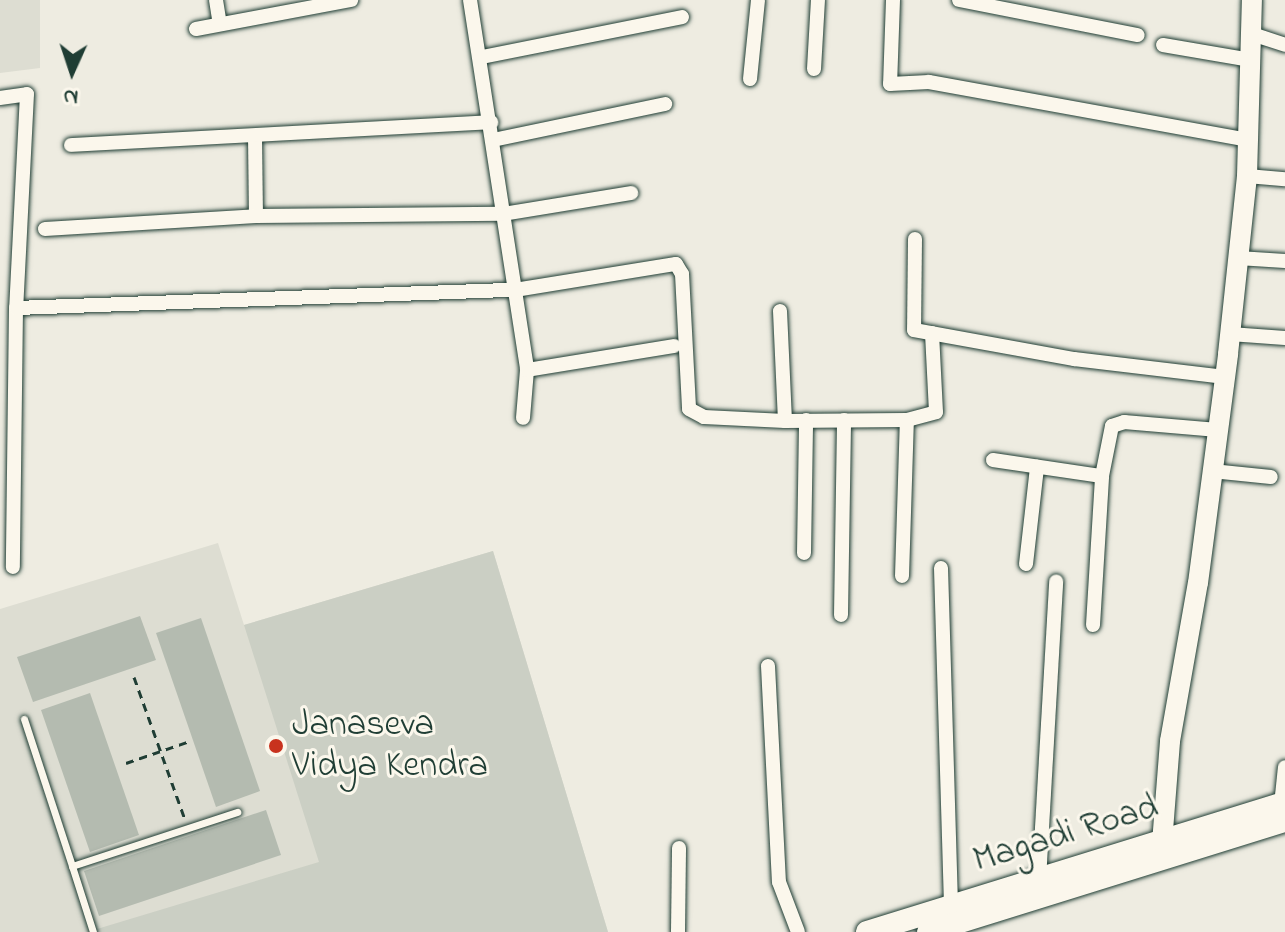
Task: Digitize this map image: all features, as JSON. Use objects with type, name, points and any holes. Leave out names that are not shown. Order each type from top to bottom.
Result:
[{"type":"main road","name":"Magadi Road","points":[[928,932],[1284,810]]},
{"type":"main road","name":"Magadi Road","points":[[867,932],[1039,880],[1161,851]]},
{"type":"street","points":[[216,0],[220,24]]},
{"type":"street","points":[[196,29],[298,4],[351,0]]},
{"type":"street","points":[[470,0],[482,57],[527,370],[523,418]]},
{"type":"street","points":[[750,79],[758,0]]},
{"type":"street","points":[[814,69],[818,0]]},
{"type":"street","points":[[893,0],[890,84],[929,82],[1248,140]]},
{"type":"street","points":[[959,0],[1041,7],[1138,35]]},
{"type":"street","points":[[1161,851],[1170,741],[1218,430],[1247,176],[1252,0]]},
{"type":"street","points":[[482,57],[682,17]]},
{"type":"street","points":[[1252,34],[1285,45]]},
{"type":"street","points":[[1163,45],[1251,60]]},
{"type":"street","points":[[0,98],[27,94],[16,308],[13,567]]},
{"type":"street","points":[[493,140],[665,104]]},
{"type":"street","points":[[71,145],[491,122]]},
{"type":"street","points":[[255,136],[256,216]]},
{"type":"street","points":[[1247,176],[1285,179]]},
{"type":"street","points":[[45,229],[256,216],[503,214],[631,193]]},
{"type":"street","points":[[915,239],[914,330],[1074,359],[1225,377]]},
{"type":"street","points":[[1238,258],[1285,261]]},
{"type":"street","points":[[16,308],[515,290],[676,264],[682,274],[689,409],[704,417],[785,421],[907,420],[936,412],[932,333]]},
{"type":"street","points":[[780,311],[785,421]]},
{"type":"street","points":[[1230,334],[1285,338]]},
{"type":"street","points":[[527,370],[674,346]]},
{"type":"street","points":[[804,553],[806,420]]},
{"type":"street","points":[[841,615],[844,420]]},
{"type":"street","points":[[902,576],[907,420]]},
{"type":"street","points":[[1093,625],[1102,476],[1112,426],[1124,422],[1218,430]]},
{"type":"street","points":[[993,460],[1102,476]]},
{"type":"street","points":[[1026,564],[1037,467]]},
{"type":"street","points":[[1212,471],[1271,477]]},
{"type":"street","points":[[941,568],[951,905]]},
{"type":"street","points":[[1039,880],[1056,581]]},
{"type":"street","points":[[768,666],[779,882],[798,932]]},
{"type":"street","points":[[1284,810],[1285,767]]},
{"type":"street","points":[[678,932],[679,848]]},
{"type":"lane","points":[[24,719],[93,932]]},
{"type":"lane","points":[[72,866],[237,812]]},
{"type":"path","points":[[134,677],[187,828]]},
{"type":"path","points":[[126,763],[190,741]]},
{"type":"shaded area","points":[[0,0],[40,0],[40,68],[0,73]]},
{"type":"shaded area","name":"Janaseva Vidya Kendra","points":[[218,543],[244,625],[493,551],[608,932],[0,932],[0,609]]},
{"type":"shaded area","points":[[493,551],[608,932],[87,932],[319,862],[244,625]]},
{"type":"building","points":[[140,616],[156,660],[33,702],[17,657]]},
{"type":"building","points":[[201,618],[260,791],[216,807],[156,633]]},
{"type":"building","points":[[90,693],[139,835],[90,852],[41,710]]},
{"type":"building","points":[[266,810],[281,855],[99,916],[84,871]]},
{"type":"place","name":"Janaseva Vidya Kendra","points":[[276,746]]}]
